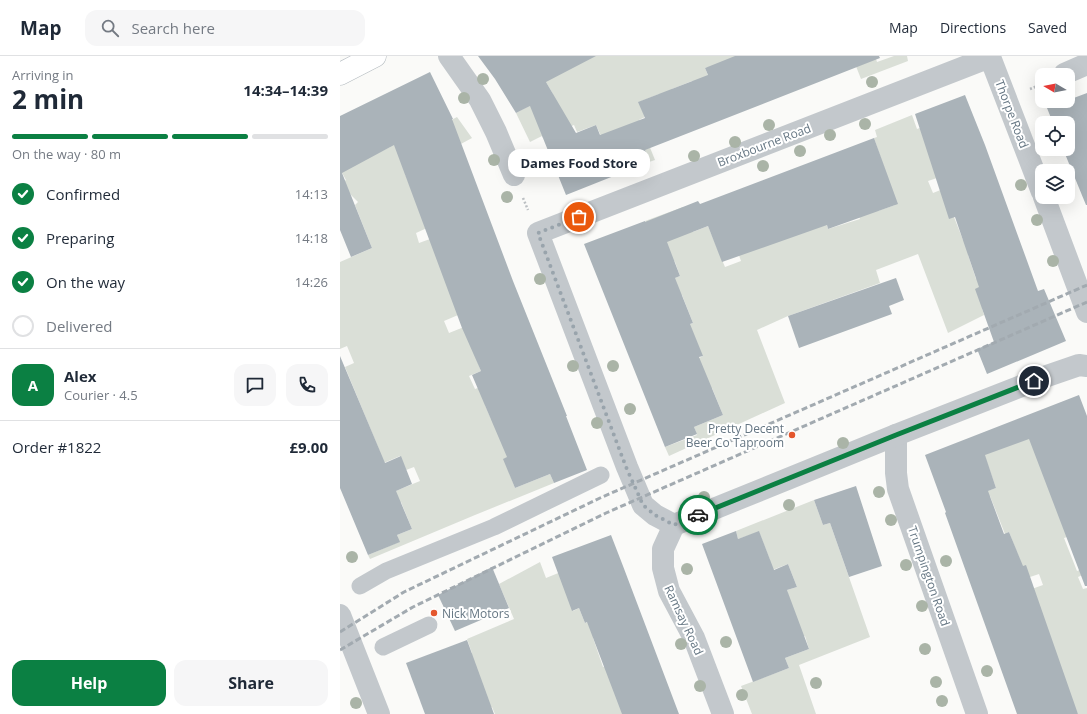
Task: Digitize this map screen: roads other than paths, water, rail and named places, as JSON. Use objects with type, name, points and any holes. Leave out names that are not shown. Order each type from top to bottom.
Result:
[{"type":"main road","points":[[340,74],[375,56]]},
{"type":"street","points":[[449,56],[480,100],[496,132],[514,175]]},
{"type":"street","name":"Thorpe Road","points":[[990,57],[1035,174]]},
{"type":"street","name":"Broxbourne Road","points":[[674,525],[655,515],[643,505],[626,467],[538,233],[990,57]]},
{"type":"street","points":[[1075,69],[1087,64]]},
{"type":"street","points":[[1047,204],[1087,312]]},
{"type":"street","points":[[674,525],[896,435],[1084,362]]},
{"type":"street","name":"Trumpington Road","points":[[896,435],[896,473],[898,489],[978,714]]},
{"type":"street","name":"Ramsay Road","points":[[674,525],[663,549],[662,568],[669,591],[694,638],[723,714]]},
{"type":"street","points":[[340,615],[378,714]]},
{"type":"lane","points":[[360,586],[386,571],[494,527],[601,475]]},
{"type":"lane","points":[[383,648],[429,625]]},
{"type":"railway","points":[[340,632],[404,592],[600,498],[1087,285]]},
{"type":"railway","points":[[340,650],[413,607],[606,513],[1087,302]]},
{"type":"place","name":"Dames Food Store","points":[[579,217]]},
{"type":"place","name":"Pretty Decent Beer Co Taproom","points":[[792,435]]},
{"type":"place","name":"Nick Motors","points":[[434,613]]}]
